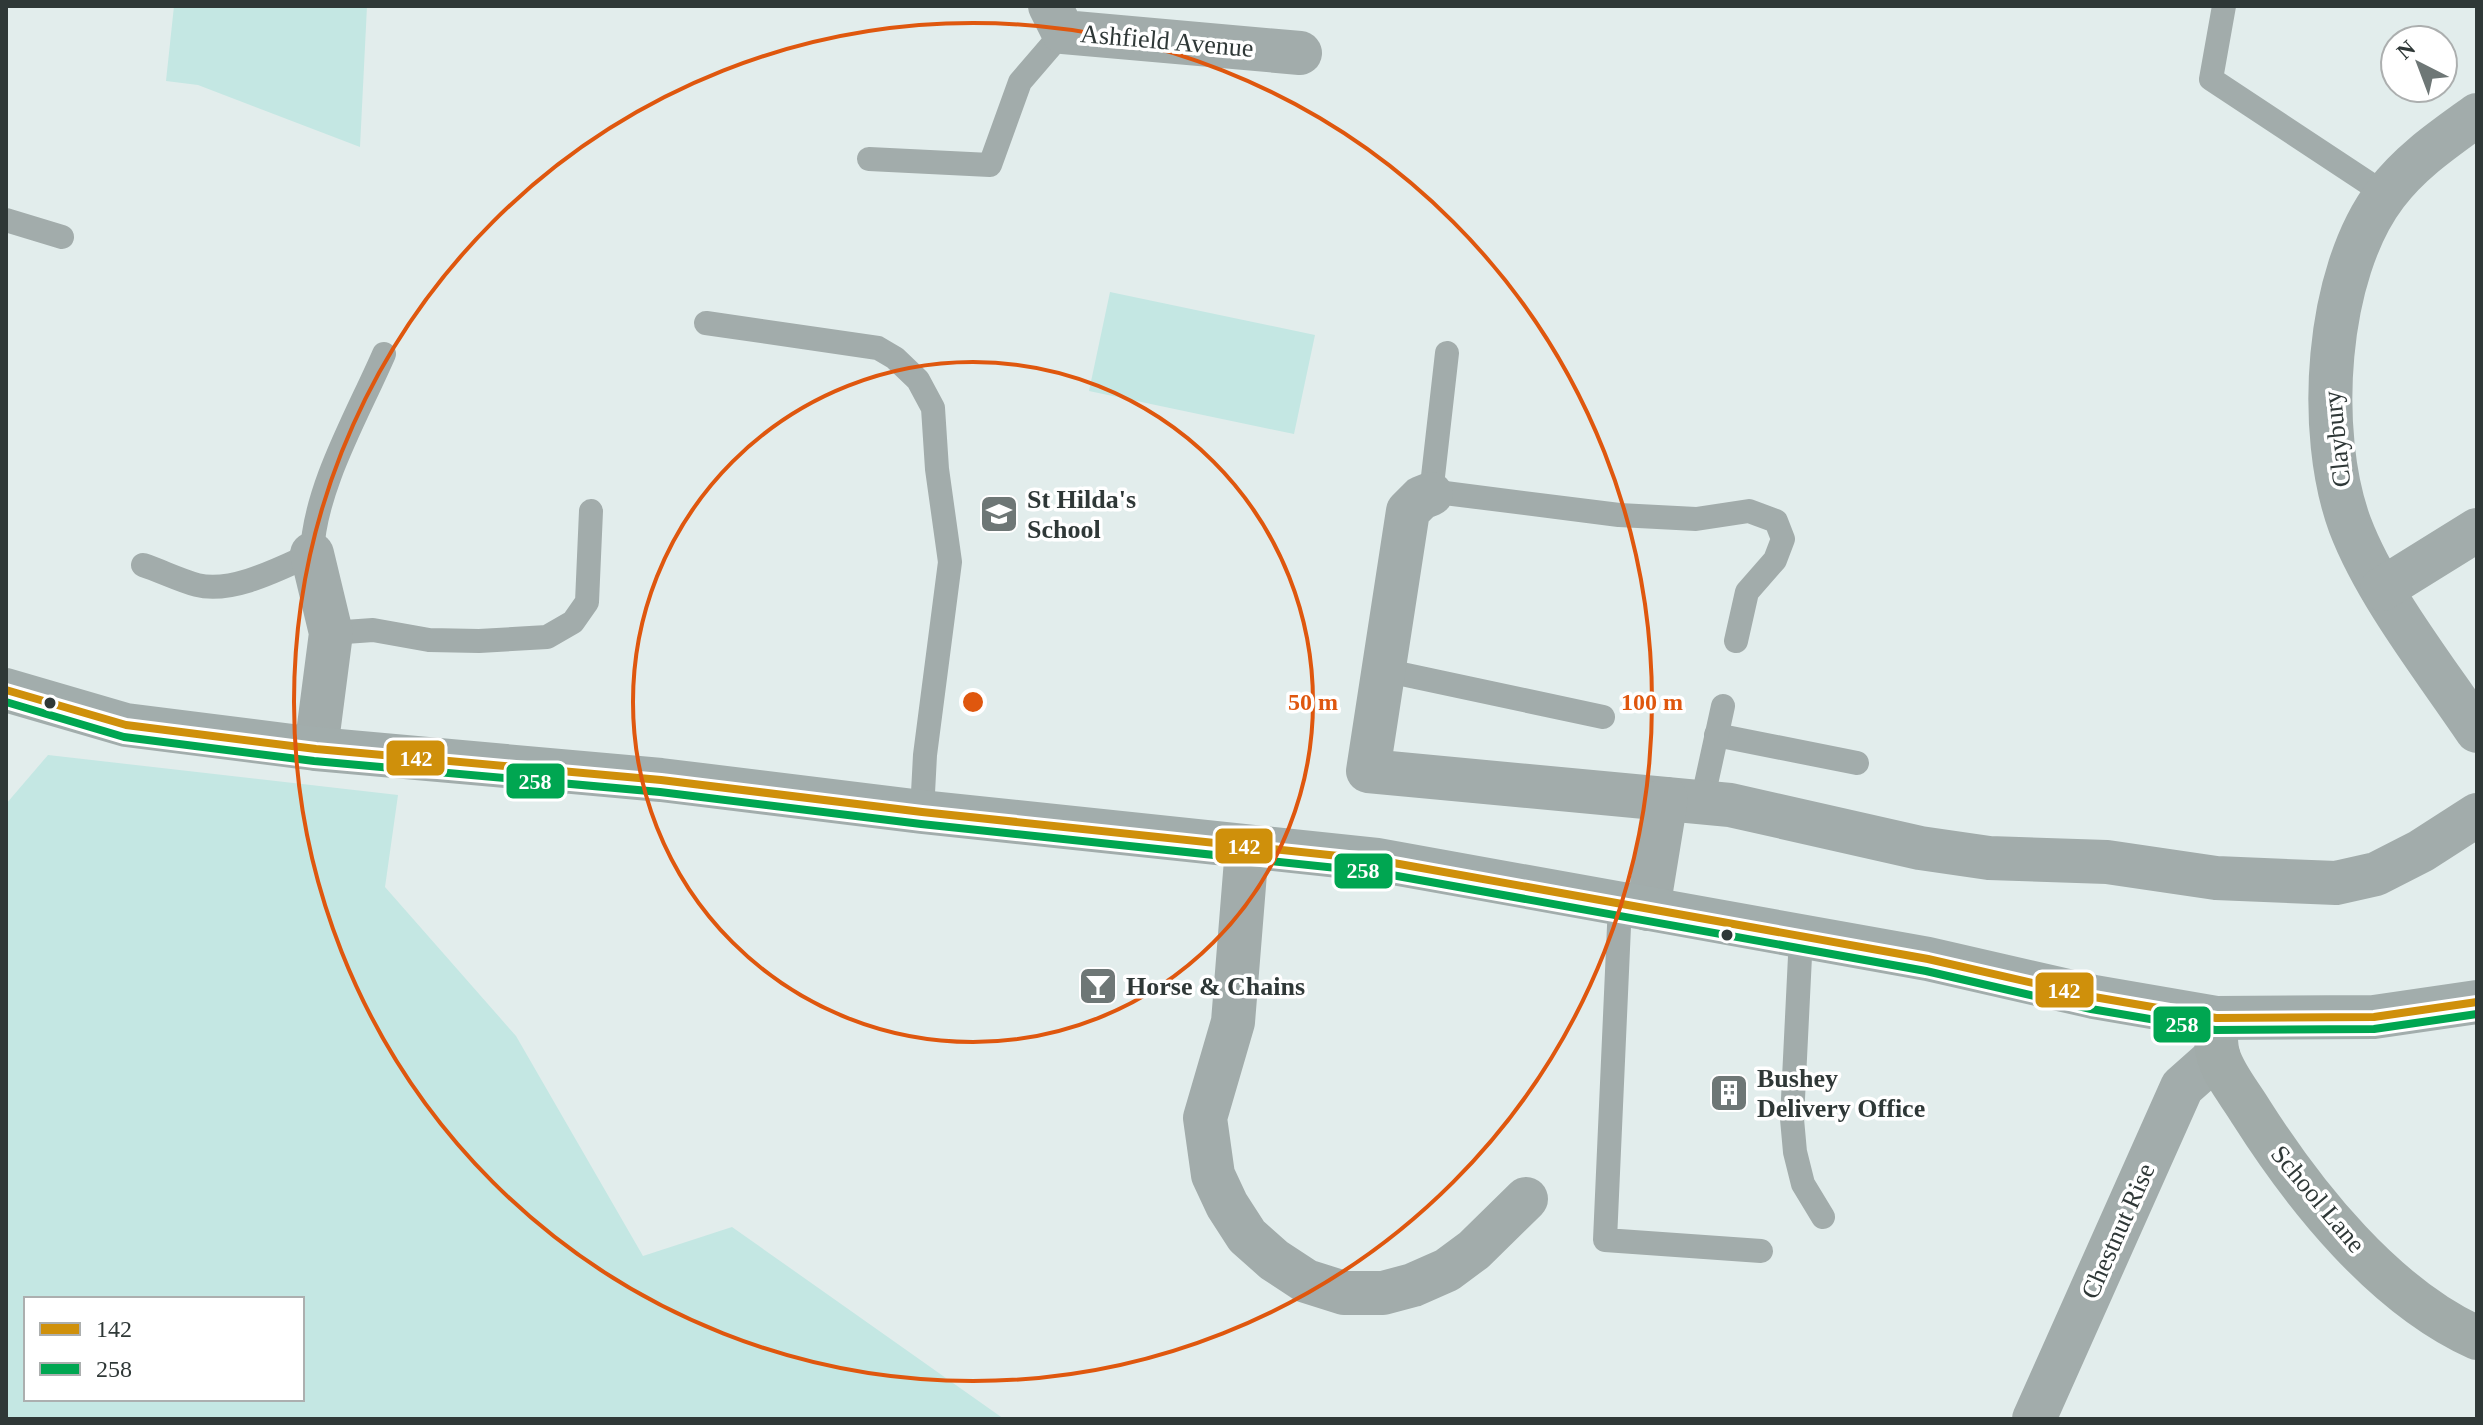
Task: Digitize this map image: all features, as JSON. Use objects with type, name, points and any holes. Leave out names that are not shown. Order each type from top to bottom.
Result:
[{"type":"main road","points":[[6,690],[126,725],[316,749],[661,780],[922,812],[1377,860],[1928,959],[2094,997],[2217,1036],[2477,1002]]},
{"type":"street","name":"Ashfield Avenue","points":[[1056,19],[1300,53]]},
{"type":"street","name":"Claybury","points":[[2477,115],[2414,162],[2385,194],[2365,228],[2349,267],[2328,401],[2335,469],[2350,526],[2382,589],[2477,731]]},
{"type":"street","points":[[1431,494],[1421,498],[1408,511],[1368,771],[1730,805],[1920,848],[1989,858],[2107,862],[2216,878],[2336,883],[2376,874],[2421,851],[2477,815]]},
{"type":"street","points":[[2382,589],[2477,530]]},
{"type":"street","points":[[312,554],[331,633],[316,749]]},
{"type":"street","points":[[1634,906],[1684,801]]},
{"type":"street","points":[[1247,848],[1233,1022],[1205,1118],[1213,1175],[1247,1236],[1274,1260],[1306,1281],[1344,1293],[1383,1293],[1413,1285],[1447,1270],[1474,1250],[1526,1199]]},
{"type":"street","name":"School Lane","points":[[2217,1036],[2272,1144],[2334,1226],[2376,1267],[2422,1304],[2477,1338]]},
{"type":"street","name":"Chestnut Rise","points":[[2034,1419],[2182,1087],[2217,1036]]},
{"type":"lane","points":[[2224,6],[2211,79],[2385,194]]},
{"type":"lane","points":[[869,159],[990,165],[1020,82],[1056,19]]},
{"type":"lane","points":[[6,220],[62,237]]},
{"type":"lane","points":[[706,323],[878,348],[895,358],[918,380],[933,408],[937,469],[950,562],[925,755],[922,812]]},
{"type":"lane","points":[[1447,353],[1431,494],[1445,493],[1619,515],[1696,519],[1749,511],[1776,521],[1783,539],[1775,560],[1747,592],[1736,641]]},
{"type":"lane","points":[[143,565],[200,586],[263,576],[312,554],[313,529],[325,486],[384,354]]},
{"type":"lane","points":[[331,633],[373,630],[429,640],[479,641],[547,637],[573,622],[587,602],[591,511]]},
{"type":"lane","points":[[1383,670],[1603,717]]},
{"type":"lane","points":[[1684,801],[1716,735],[1723,706]]},
{"type":"lane","points":[[1716,735],[1857,763]]},
{"type":"lane","points":[[1634,906],[1605,1240],[1761,1251]]},
{"type":"lane","points":[[1801,936],[1792,1119],[1795,1152],[1803,1184],[1823,1217]]},
{"type":"shaded area","points":[[174,6],[367,6],[360,147],[198,85],[166,81]]},
{"type":"shaded area","points":[[1110,292],[1315,335],[1294,434],[1089,391]]},
{"type":"shaded area","points":[[48,755],[398,795],[385,887],[516,1036],[643,1256],[732,1227],[1004,1419],[6,1419],[6,804]]},
{"type":"transit line","name":"142","points":[[6,690],[126,725],[316,749],[661,780],[922,812],[1377,860],[1928,959],[2094,997],[2216,1018],[2374,1017],[2477,1002]]},
{"type":"transit line","name":"258","points":[[6,702],[124,737],[314,761],[660,792],[921,824],[1375,872],[1926,971],[2091,1009],[2215,1030],[2374,1029],[2477,1014]]},
{"type":"place","name":"St Hilda's School","points":[[999,514]]},
{"type":"place","name":"Horse & Chains","points":[[1098,986]]},
{"type":"place","name":"Bushey Delivery Office","points":[[1729,1093]]}]
